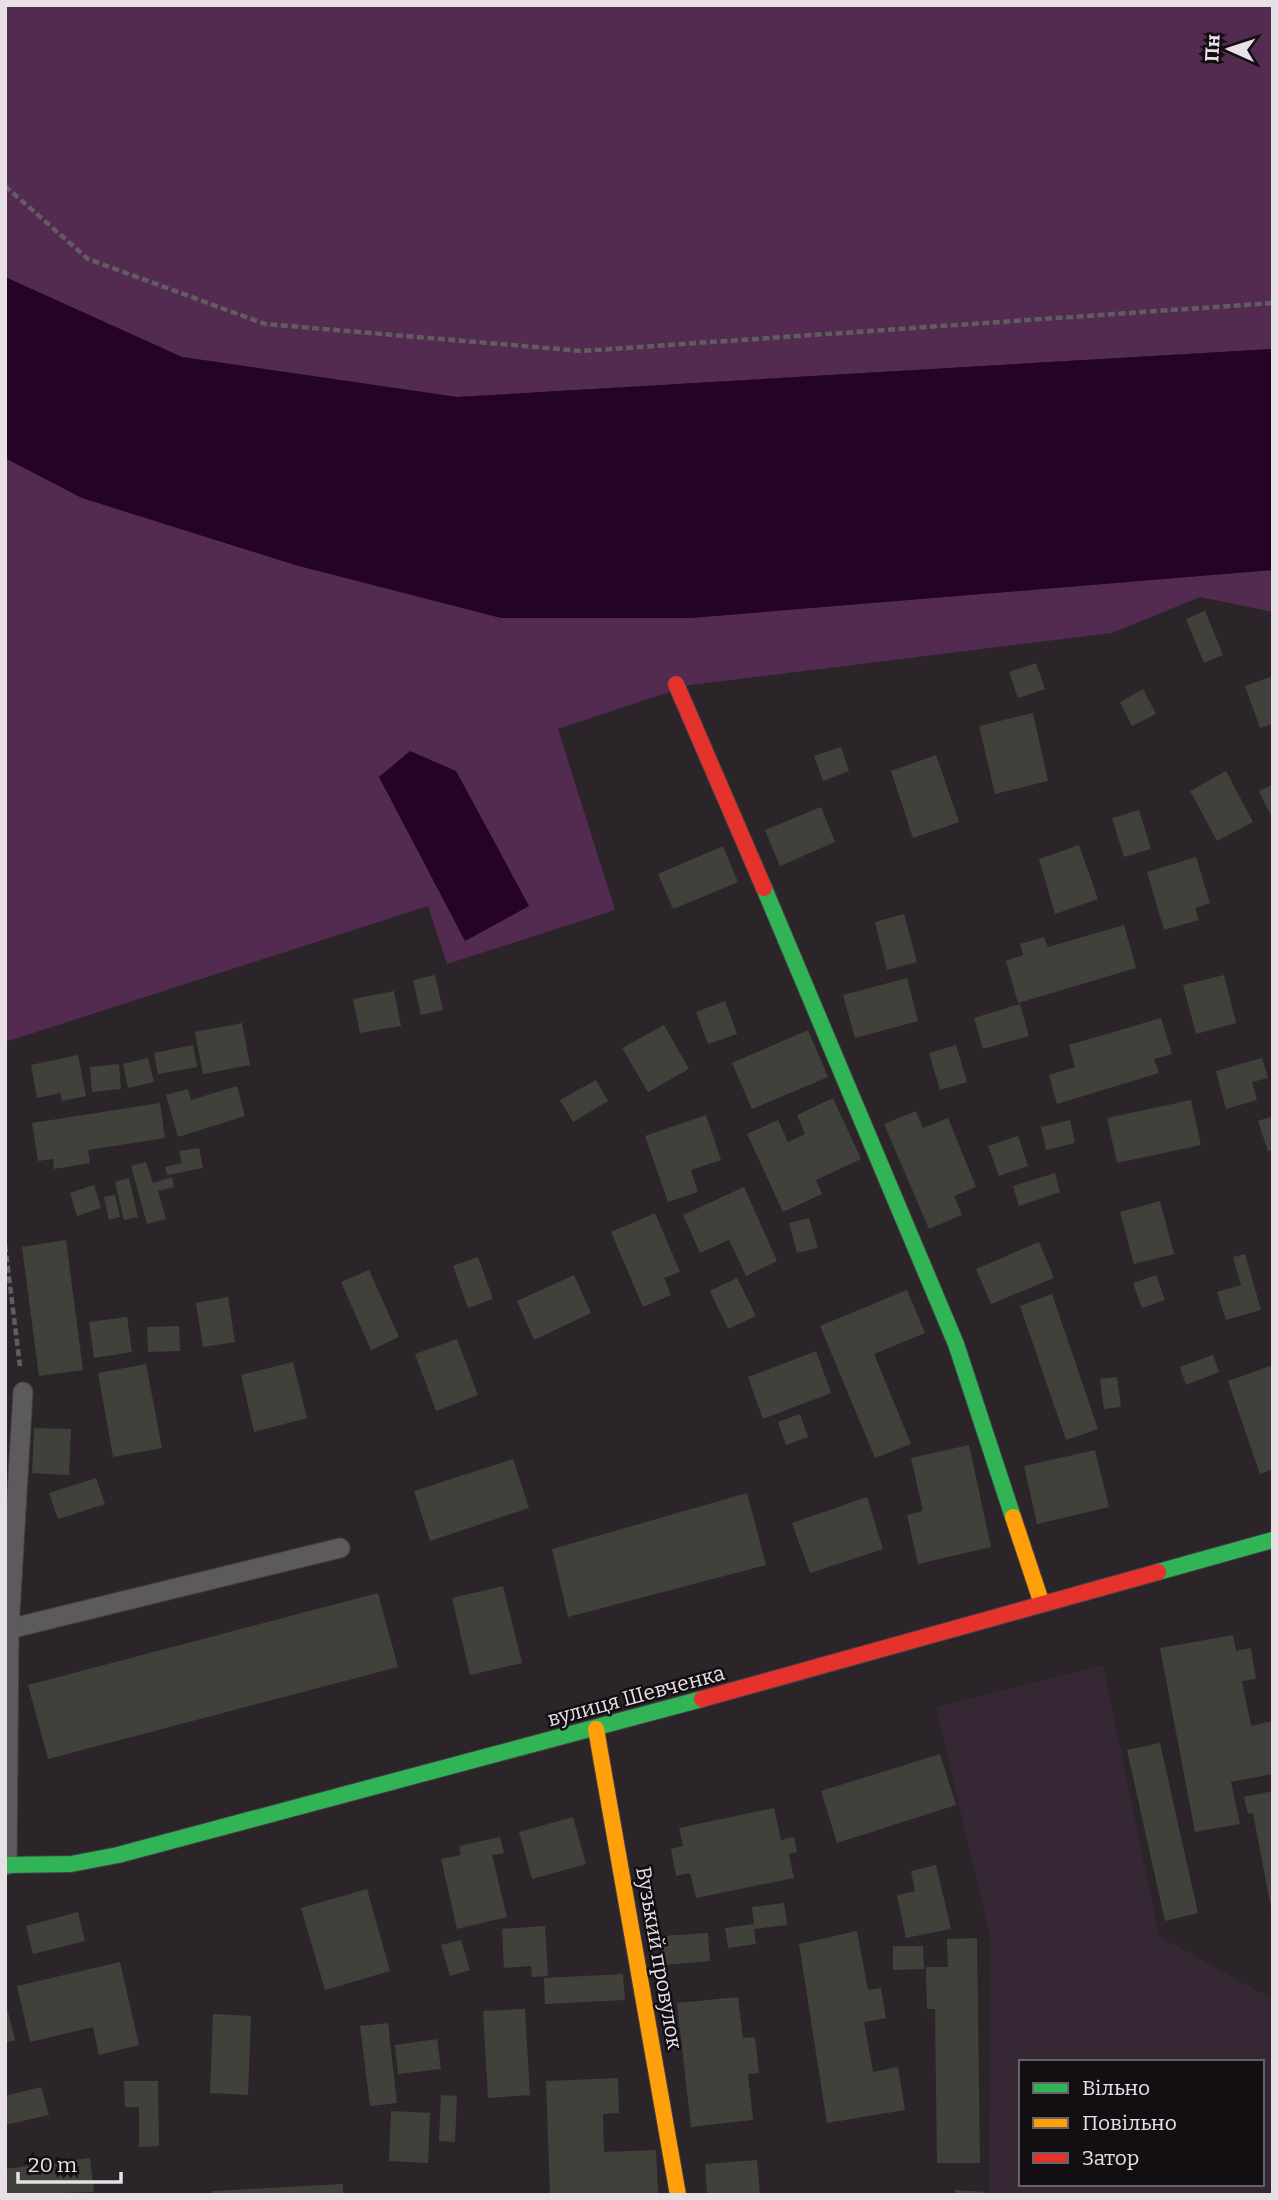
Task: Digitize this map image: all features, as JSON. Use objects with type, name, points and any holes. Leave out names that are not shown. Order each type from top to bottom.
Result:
[{"type":"street","points":[[676,684],[845,1075],[957,1344],[1042,1604]]},
{"type":"street","name":"вулиця Шевченка","points":[[6,1865],[71,1864],[118,1855],[596,1729],[1273,1539]]},
{"type":"street","name":"Вузький провулок","points":[[596,1729],[678,2195]]},
{"type":"lane","points":[[6,1865],[9,1629],[23,1392]]},
{"type":"lane","points":[[9,1629],[340,1548]]},
{"type":"path","points":[[5,186],[88,259],[265,324],[582,351],[1273,303]]},
{"type":"path","points":[[5,1245],[23,1392]]},
{"type":"shaded area","points":[[5,5],[1273,5],[1273,349],[457,397],[182,357],[5,277]]},
{"type":"shaded area","points":[[5,277],[182,357],[457,397],[1273,349],[1273,570],[690,618],[501,618],[295,565],[82,498],[5,458]]},
{"type":"shaded area","points":[[5,458],[82,498],[501,618],[690,618],[1273,570],[1273,612],[1200,597],[1112,633],[690,685],[558,729],[615,910],[447,964],[428,906],[5,1042]]},
{"type":"shaded area","points":[[410,751],[456,771],[529,906],[465,941],[379,777]]},
{"type":"shaded area","points":[[1103,1665],[1159,1936],[1272,1999],[1273,2195],[989,2195],[990,1937],[936,1707]]},
{"type":"building","points":[[1205,611],[1223,655],[1204,663],[1186,619]]},
{"type":"building","points":[[1036,663],[1045,689],[1018,698],[1009,672]]},
{"type":"building","points":[[1273,676],[1273,724],[1260,728],[1245,686]]},
{"type":"building","points":[[1143,689],[1156,714],[1132,726],[1120,702]]},
{"type":"building","points":[[1033,713],[1048,781],[995,794],[979,726]]},
{"type":"building","points":[[841,747],[849,771],[823,781],[814,756]]},
{"type":"building","points":[[936,755],[959,822],[913,838],[891,771]]},
{"type":"building","points":[[1226,771],[1253,822],[1217,841],[1190,791]]},
{"type":"building","points":[[1273,784],[1273,820],[1259,791]]},
{"type":"building","points":[[821,807],[835,842],[780,866],[765,830]]},
{"type":"building","points":[[1139,810],[1151,849],[1124,857],[1112,818]]},
{"type":"building","points":[[1079,845],[1098,899],[1055,914],[1039,859]]},
{"type":"building","points":[[723,846],[738,882],[673,909],[658,874]]},
{"type":"building","points":[[1196,857],[1210,903],[1195,908],[1199,920],[1164,930],[1147,872]]},
{"type":"building","points":[[904,914],[917,962],[887,970],[875,922]]},
{"type":"building","points":[[1124,925],[1136,968],[1018,1003],[1006,961],[1023,955],[1020,944],[1044,937],[1048,947]]},
{"type":"building","points":[[435,975],[443,1010],[421,1015],[413,980]]},
{"type":"building","points":[[1224,975],[1236,1023],[1196,1034],[1183,985]]},
{"type":"building","points":[[907,978],[918,1021],[855,1038],[843,995]]},
{"type":"building","points":[[394,991],[401,1026],[360,1033],[353,999]]},
{"type":"building","points":[[725,1001],[737,1034],[708,1044],[696,1012]]},
{"type":"building","points":[[1020,1004],[1029,1036],[983,1049],[974,1018]]},
{"type":"building","points":[[1161,1018],[1172,1054],[1154,1059],[1159,1073],[1057,1104],[1049,1075],[1075,1067],[1069,1045]]},
{"type":"building","points":[[242,1023],[250,1065],[203,1074],[195,1032]]},
{"type":"building","points":[[664,1025],[689,1069],[648,1092],[622,1048]]},
{"type":"building","points":[[808,1030],[828,1077],[752,1109],[732,1063]]},
{"type":"building","points":[[193,1045],[197,1067],[158,1074],[154,1053]]},
{"type":"building","points":[[956,1045],[967,1082],[940,1090],[929,1053]]},
{"type":"building","points":[[78,1055],[86,1096],[62,1101],[60,1093],[37,1098],[31,1065]]},
{"type":"building","points":[[148,1058],[154,1082],[128,1088],[123,1064]]},
{"type":"building","points":[[1262,1058],[1268,1078],[1252,1082],[1257,1100],[1226,1109],[1216,1071]]},
{"type":"building","points":[[119,1064],[121,1089],[92,1092],[90,1067]]},
{"type":"building","points":[[596,1080],[608,1101],[573,1122],[560,1100]]},
{"type":"building","points":[[237,1086],[245,1116],[178,1137],[166,1095],[188,1089],[191,1100]]},
{"type":"building","points":[[833,1098],[861,1159],[816,1180],[822,1194],[783,1212],[747,1134],[778,1120],[788,1142],[805,1134],[797,1115]]},
{"type":"building","points":[[1191,1100],[1201,1145],[1117,1163],[1107,1118]]},
{"type":"building","points":[[160,1103],[165,1138],[88,1150],[90,1163],[54,1169],[53,1159],[38,1161],[32,1123]]},
{"type":"building","points":[[916,1111],[923,1128],[948,1118],[976,1187],[954,1196],[962,1215],[929,1229],[884,1124]]},
{"type":"building","points":[[706,1115],[721,1160],[691,1170],[698,1192],[668,1202],[645,1136]]},
{"type":"building","points":[[1273,1116],[1273,1150],[1268,1151],[1258,1121]]},
{"type":"building","points":[[1070,1120],[1075,1143],[1046,1150],[1041,1127]]},
{"type":"building","points":[[1018,1136],[1028,1166],[999,1176],[988,1146]]},
{"type":"building","points":[[199,1148],[203,1168],[167,1175],[165,1167],[182,1163],[179,1151]]},
{"type":"building","points":[[146,1162],[153,1183],[172,1177],[174,1187],[158,1191],[166,1219],[147,1224],[131,1166]]},
{"type":"building","points":[[1055,1173],[1060,1192],[1019,1206],[1013,1186]]},
{"type":"building","points":[[129,1178],[138,1217],[124,1220],[115,1182]]},
{"type":"building","points":[[94,1185],[101,1208],[77,1216],[70,1193]]},
{"type":"building","points":[[744,1187],[777,1261],[746,1276],[729,1240],[700,1253],[683,1215]]},
{"type":"building","points":[[115,1195],[120,1217],[109,1220],[104,1197]]},
{"type":"building","points":[[1160,1201],[1174,1254],[1134,1264],[1120,1212]]},
{"type":"building","points":[[655,1213],[680,1272],[664,1278],[671,1295],[643,1307],[611,1232]]},
{"type":"building","points":[[809,1218],[818,1248],[797,1253],[789,1223]]},
{"type":"building","points":[[66,1240],[83,1370],[39,1376],[22,1247]]},
{"type":"building","points":[[1039,1242],[1054,1278],[991,1304],[976,1269]]},
{"type":"building","points":[[1245,1254],[1261,1310],[1226,1320],[1217,1292],[1241,1285],[1233,1257]]},
{"type":"building","points":[[478,1257],[493,1299],[468,1308],[453,1266]]},
{"type":"building","points":[[369,1270],[399,1337],[371,1350],[341,1282]]},
{"type":"building","points":[[574,1275],[591,1313],[534,1340],[517,1301]]},
{"type":"building","points":[[1156,1275],[1165,1300],[1142,1308],[1133,1283]]},
{"type":"building","points":[[737,1278],[756,1316],[728,1329],[710,1291]]},
{"type":"building","points":[[907,1290],[925,1333],[874,1354],[911,1444],[875,1458],[820,1326]]},
{"type":"building","points":[[1052,1294],[1098,1429],[1066,1440],[1020,1306]]},
{"type":"building","points":[[228,1297],[235,1342],[203,1347],[196,1303]]},
{"type":"building","points":[[127,1317],[132,1352],[94,1358],[89,1322]]},
{"type":"building","points":[[179,1326],[180,1351],[148,1352],[147,1327]]},
{"type":"building","points":[[457,1339],[478,1395],[436,1411],[415,1354]]},
{"type":"building","points":[[816,1351],[831,1393],[763,1419],[748,1377]]},
{"type":"building","points":[[1213,1355],[1219,1372],[1186,1385],[1180,1367]]},
{"type":"building","points":[[293,1362],[307,1418],[254,1432],[241,1375]]},
{"type":"building","points":[[146,1364],[162,1448],[113,1457],[98,1373]]},
{"type":"building","points":[[1273,1365],[1273,1469],[1260,1474],[1228,1381]]},
{"type":"building","points":[[1117,1377],[1121,1407],[1104,1409],[1100,1379]]},
{"type":"building","points":[[800,1414],[808,1437],[786,1445],[778,1422]]},
{"type":"building","points":[[34,1428],[71,1429],[69,1475],[32,1473]]},
{"type":"building","points":[[969,1445],[991,1547],[918,1564],[907,1515],[923,1511],[911,1458]]},
{"type":"building","points":[[1095,1450],[1109,1507],[1037,1524],[1024,1466]]},
{"type":"building","points":[[513,1459],[529,1508],[430,1541],[414,1491]]},
{"type":"building","points":[[96,1478],[105,1504],[58,1519],[49,1493]]},
{"type":"building","points":[[747,1493],[766,1565],[568,1617],[552,1549]]},
{"type":"building","points":[[867,1497],[883,1549],[810,1573],[792,1523]]},
{"type":"building","points":[[503,1586],[522,1663],[470,1675],[452,1598]]},
{"type":"building","points":[[378,1593],[398,1667],[48,1759],[28,1685]]},
{"type":"building","points":[[1233,1635],[1236,1651],[1251,1648],[1256,1679],[1242,1681],[1251,1726],[1273,1721],[1273,1774],[1231,1782],[1240,1824],[1195,1832],[1160,1648]]},
{"type":"building","points":[[1160,1743],[1198,1913],[1165,1921],[1127,1750]]},
{"type":"building","points":[[940,1754],[956,1805],[837,1843],[821,1791]]},
{"type":"building","points":[[1273,1791],[1271,1908],[1253,1813],[1248,1814],[1244,1797]]},
{"type":"building","points":[[774,1808],[781,1840],[794,1837],[797,1852],[789,1854],[794,1878],[696,1898],[690,1873],[676,1876],[671,1849],[683,1846],[679,1828]]},
{"type":"building","points":[[573,1817],[586,1864],[532,1879],[519,1832]]},
{"type":"building","points":[[500,1837],[504,1853],[492,1855],[507,1917],[457,1929],[441,1859],[461,1855],[459,1846]]},
{"type":"building","points":[[936,1865],[951,1929],[906,1938],[897,1895],[915,1891],[911,1871]]},
{"type":"building","points":[[367,1889],[390,1971],[325,1990],[301,1908]]},
{"type":"building","points":[[784,1903],[787,1925],[754,1929],[756,1944],[728,1948],[725,1928],[754,1924],[752,1907]]},
{"type":"building","points":[[78,1912],[85,1941],[33,1954],[26,1926]]},
{"type":"building","points":[[545,1926],[548,1976],[532,1977],[531,1966],[504,1968],[502,1929]]},
{"type":"building","points":[[857,1931],[868,1990],[881,1988],[886,2018],[864,2022],[873,2072],[898,2067],[905,2110],[827,2123],[799,1944]]},
{"type":"building","points":[[708,1933],[710,1961],[663,1965],[661,1936]]},
{"type":"building","points":[[977,1938],[980,2163],[937,2163],[935,2009],[927,2009],[926,1967],[948,1967],[947,1939]]},
{"type":"building","points":[[461,1940],[470,1970],[450,1976],[441,1945]]},
{"type":"building","points":[[893,1946],[923,1946],[924,1969],[893,1970]]},
{"type":"building","points":[[120,1962],[139,2045],[99,2055],[93,2027],[30,2042],[17,1986]]},
{"type":"building","points":[[623,1974],[625,2000],[545,2004],[544,1978]]},
{"type":"building","points":[[738,1997],[743,2038],[755,2037],[759,2073],[748,2074],[753,2120],[691,2127],[677,2003]]},
{"type":"building","points":[[5,2000],[15,2040],[5,2043]]},
{"type":"building","points":[[525,2009],[530,2095],[488,2098],[483,2011]]},
{"type":"building","points":[[213,2014],[251,2016],[248,2095],[210,2093]]},
{"type":"building","points":[[388,2023],[397,2103],[370,2106],[360,2026]]},
{"type":"building","points":[[437,2039],[441,2069],[398,2074],[395,2045]]},
{"type":"building","points":[[618,2078],[619,2113],[603,2114],[604,2152],[656,2150],[658,2195],[550,2195],[546,2081]]},
{"type":"building","points":[[124,2081],[158,2081],[159,2146],[139,2147],[139,2107],[125,2107]]},
{"type":"building","points":[[41,2087],[49,2115],[5,2125],[5,2096]]},
{"type":"building","points":[[441,2095],[457,2096],[455,2142],[439,2141]]},
{"type":"building","points":[[391,2111],[430,2113],[428,2163],[389,2161]]},
{"type":"building","points":[[90,2158],[94,2192],[5,2195],[5,2169]]},
{"type":"building","points":[[757,2160],[760,2195],[707,2195],[705,2164]]},
{"type":"building","points":[[343,2184],[343,2195],[212,2195],[212,2191]]},
{"type":"building","points":[[955,2190],[985,2192],[985,2195],[955,2195]]},
{"type":"traffic: fast","points":[[764,888],[956,1344],[1013,1517]]},
{"type":"traffic: fast","points":[[1158,1572],[1273,1540]]},
{"type":"traffic: fast","points":[[5,1865],[71,1864],[118,1855],[702,1699]]},
{"type":"traffic: slow","points":[[1013,1517],[1042,1604]]},
{"type":"traffic: slow","points":[[596,1729],[678,2195]]},
{"type":"traffic: jam","points":[[676,684],[764,888]]},
{"type":"traffic: jam","points":[[702,1699],[1158,1572]]}]
